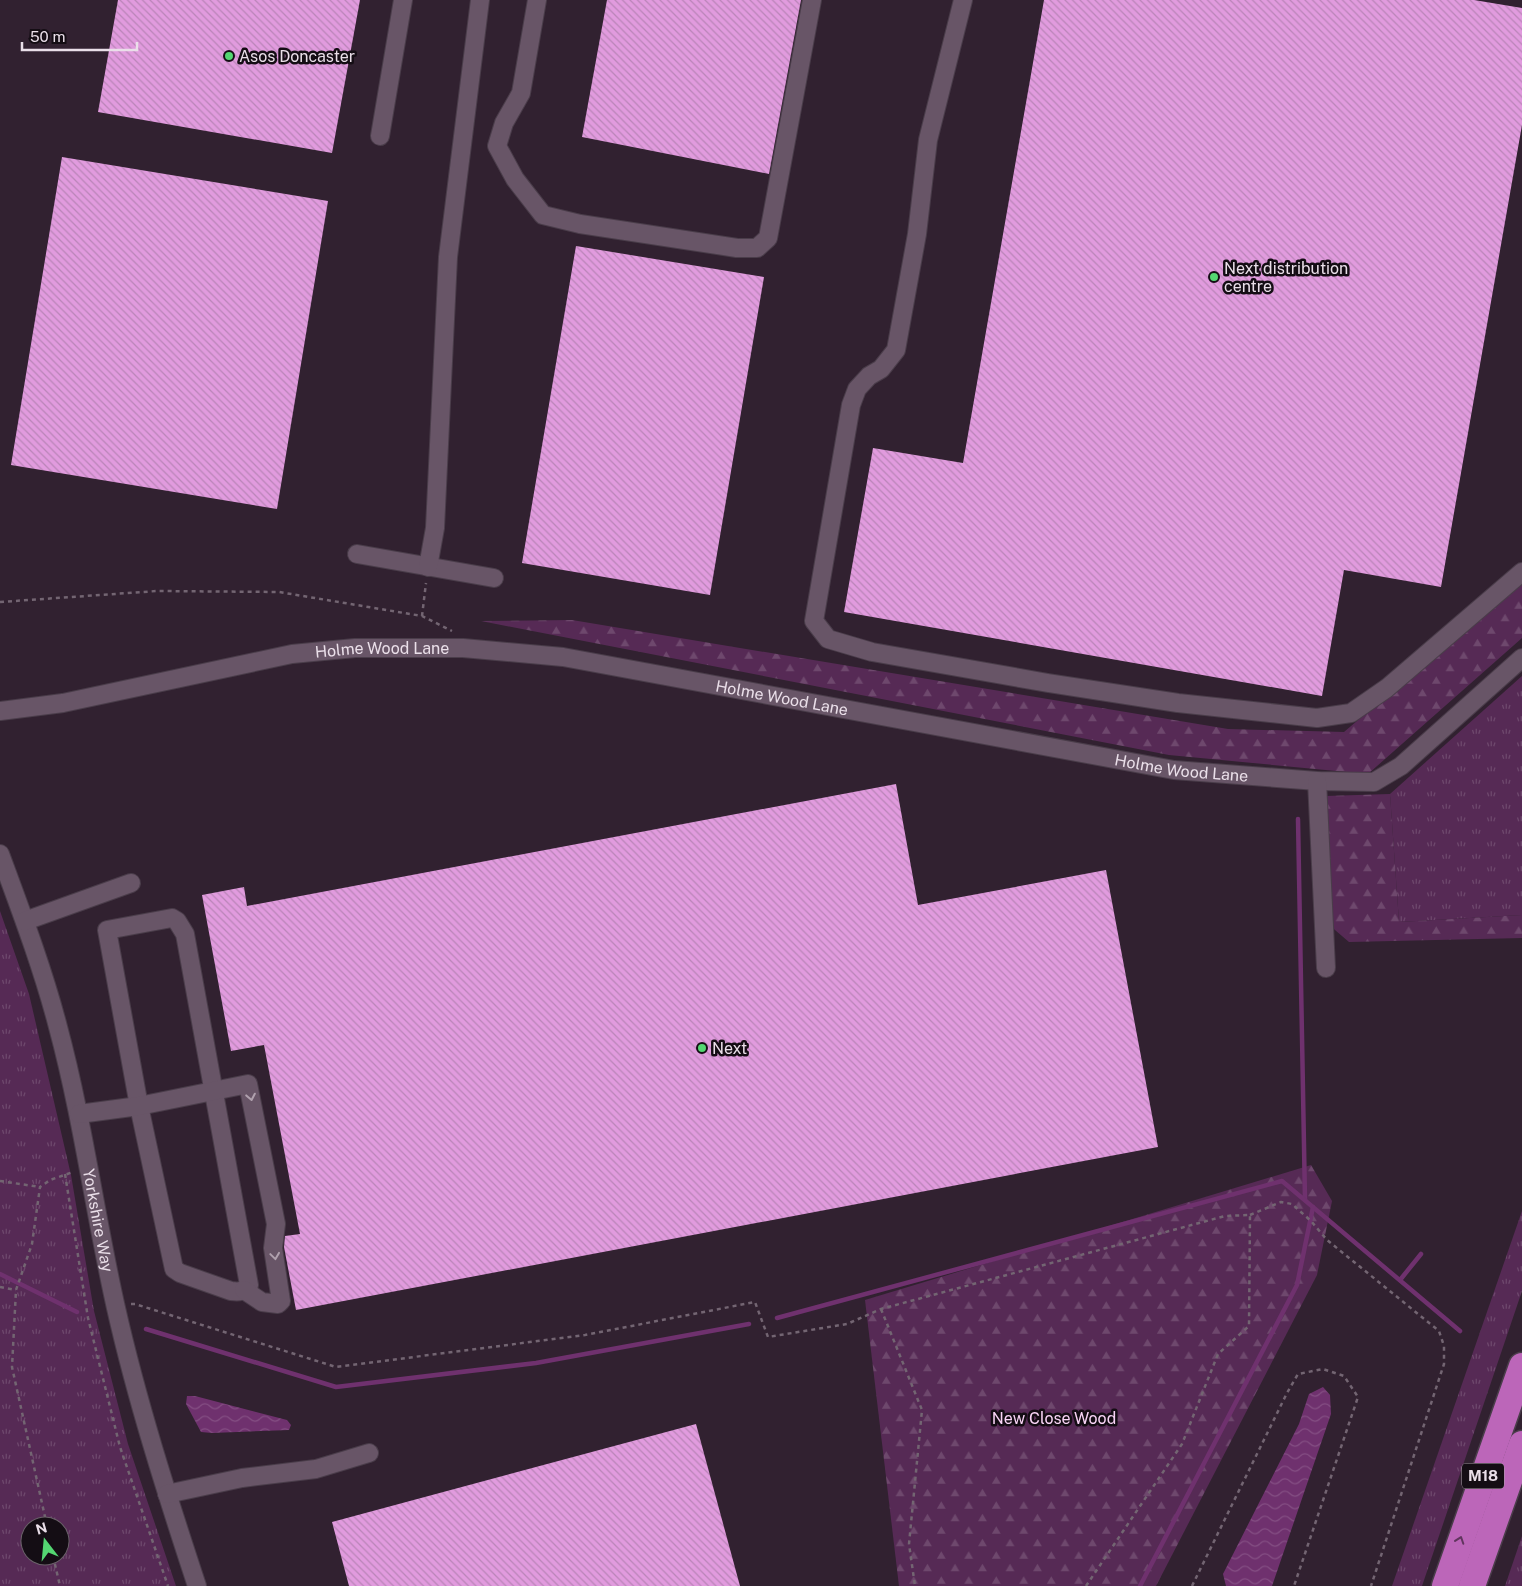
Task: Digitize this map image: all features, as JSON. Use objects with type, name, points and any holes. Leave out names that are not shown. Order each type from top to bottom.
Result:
[{"type":"highway","name":"M18","points":[[1445,1586],[1461,1535],[1522,1366]]},
{"type":"highway","name":"M18","points":[[1472,1586],[1522,1444]]},
{"type":"street","points":[[380,136],[404,0]]},
{"type":"street","points":[[428,567],[434,528],[448,257],[480,0]]},
{"type":"street","points":[[537,0],[521,93],[504,123],[497,146],[516,179],[542,215],[580,224],[737,248],[757,248],[768,238],[812,0]]},
{"type":"street","points":[[963,0],[928,140],[917,234],[896,350],[881,369],[869,376],[857,388],[851,405],[814,621],[828,639],[872,652],[1048,683],[1178,703],[1317,718],[1351,713],[1387,688],[1522,572]]},
{"type":"street","points":[[357,554],[494,578]]},
{"type":"street","name":"Holme Wood Lane","points":[[0,710],[63,704],[292,654],[355,648],[463,648],[563,657],[1174,770],[1317,781],[1374,782],[1402,766],[1522,658]]},
{"type":"street","points":[[1317,781],[1326,968]]},
{"type":"street","name":"Yorkshire Way","points":[[0,854],[25,921],[58,1027],[78,1114],[116,1306],[167,1494],[197,1586]]},
{"type":"street","points":[[25,921],[131,883]]},
{"type":"street","points":[[172,918],[181,926],[213,1091],[249,1285],[239,1292],[180,1274],[174,1269],[139,1106],[107,930],[172,918]]},
{"type":"street","points":[[78,1114],[139,1106],[248,1084],[276,1224],[273,1248],[280,1303],[262,1302],[244,1290]]},
{"type":"street","points":[[167,1494],[242,1478],[316,1469],[369,1453]]},
{"type":"path","points":[[422,616],[428,567]]},
{"type":"path","points":[[0,602],[157,590],[279,592],[422,616],[460,636],[463,648]]},
{"type":"path","points":[[0,1181],[40,1187],[50,1180],[65,1174],[89,1168]]},
{"type":"path","points":[[65,1174],[88,1318],[120,1447],[168,1586]]},
{"type":"path","points":[[40,1187],[32,1244],[16,1290],[12,1367],[44,1516]]},
{"type":"path","points":[[116,1306],[135,1304],[336,1367],[585,1335],[755,1302],[768,1337],[847,1324],[881,1309],[1225,1216],[1250,1215],[1281,1202],[1292,1204],[1311,1221],[1327,1240],[1439,1331],[1444,1346],[1444,1364],[1370,1586]]},
{"type":"path","points":[[1086,1586],[1182,1444],[1218,1354],[1249,1326],[1250,1215]]},
{"type":"path","points":[[0,1287],[16,1290]]},
{"type":"path","points":[[881,1309],[922,1410],[909,1544],[915,1586]]},
{"type":"path","points":[[1192,1586],[1298,1374],[1323,1369],[1344,1376],[1358,1397],[1294,1586]]},
{"type":"path","points":[[55,1566],[60,1586]]},
{"type":"green space","points":[[1522,581],[1522,638],[1368,774],[1169,755],[481,621],[572,620],[1228,729],[1344,732]]},
{"type":"green space","points":[[1522,676],[1522,915],[1399,922],[1390,794]]},
{"type":"green space","points":[[1390,794],[1399,922],[1522,915],[1522,938],[1349,942],[1328,924],[1326,796]]},
{"type":"green space","points":[[0,911],[29,994],[71,1175],[94,1311],[128,1444],[176,1586],[0,1586]]},
{"type":"green space","name":"New Close Wood","points":[[1311,1165],[1332,1201],[1317,1275],[1156,1586],[899,1586],[865,1300]]},
{"type":"green space","points":[[1522,1211],[1522,1291],[1422,1586],[1392,1586]]},
{"type":"green space","points":[[1522,1536],[1522,1586],[1505,1586]]},
{"type":"water","points":[[1323,1387],[1330,1395],[1331,1414],[1272,1586],[1226,1586],[1223,1574],[1299,1424],[1309,1394]]},
{"type":"water","points":[[187,1396],[195,1396],[287,1420],[291,1425],[289,1430],[201,1432],[186,1404]]},
{"type":"building","name":"Asos Doncaster","points":[[118,0],[360,0],[332,153],[98,112]]},
{"type":"building","points":[[607,0],[801,0],[769,174],[582,137]]},
{"type":"building","points":[[1044,0],[1474,0],[1522,8],[1522,125],[1441,587],[1344,570],[1322,696],[844,612],[873,448],[963,463]]},
{"type":"building","points":[[62,157],[328,201],[277,509],[11,465]]},
{"type":"building","points":[[576,246],[764,277],[710,595],[522,563]]},
{"type":"building","name":"Next","points":[[896,784],[918,905],[1106,870],[1158,1147],[296,1310],[284,1247],[285,1236],[300,1234],[264,1045],[231,1051],[202,895],[244,887],[247,906]]},
{"type":"building","points":[[696,1424],[740,1586],[349,1586],[332,1522]]},
{"type":"waterway","points":[[1298,819],[1305,1200]]},
{"type":"waterway","points":[[777,1318],[1282,1181],[1460,1331]]},
{"type":"waterway","points":[[1140,1586],[1297,1285],[1313,1207]]},
{"type":"waterway","points":[[1400,1280],[1421,1254]]},
{"type":"waterway","points":[[0,1274],[77,1312]]},
{"type":"waterway","points":[[146,1329],[336,1387],[536,1363],[749,1324]]},
{"type":"place","name":"Asos Doncaster","points":[[229,56]]},
{"type":"place","name":"Next distribution centre","points":[[1214,277]]},
{"type":"place","name":"Next","points":[[702,1048]]}]
